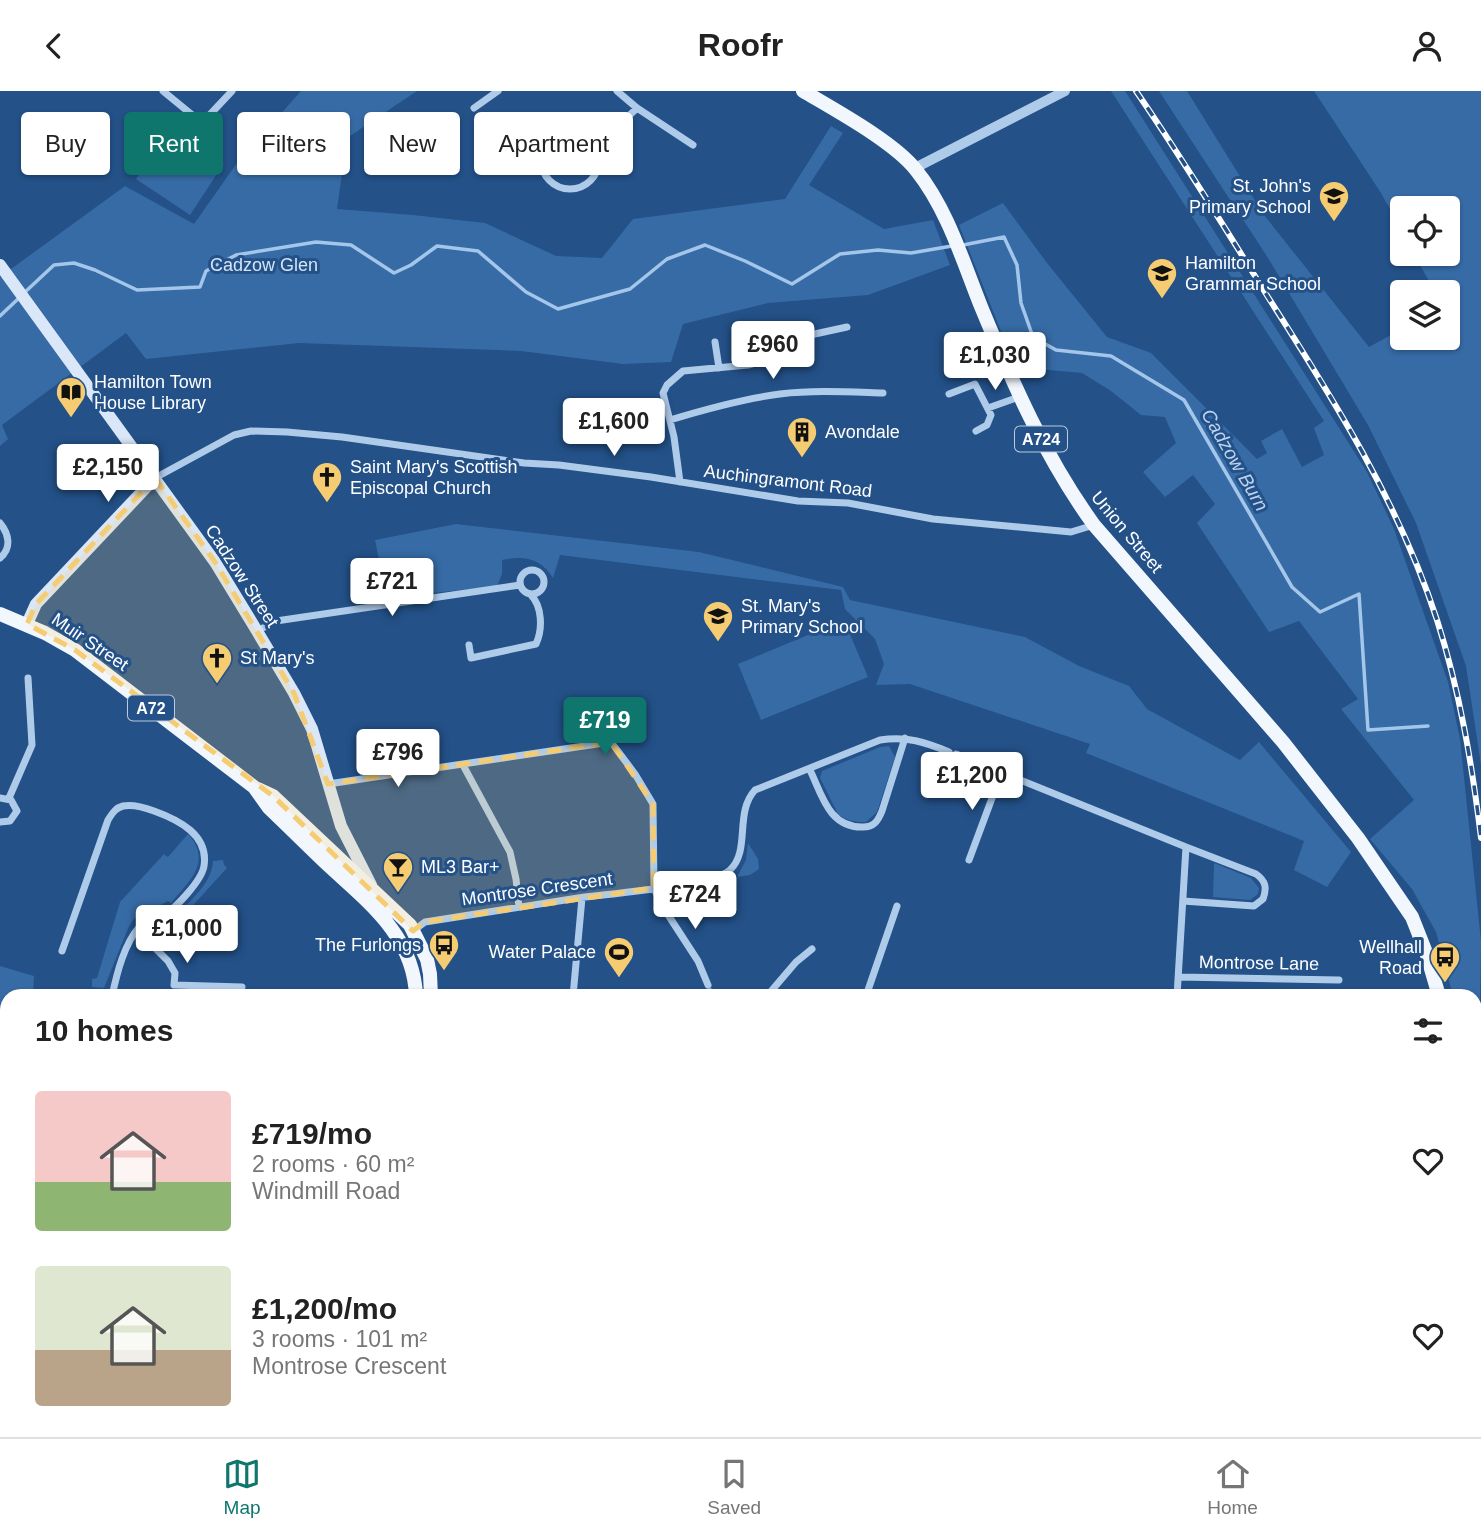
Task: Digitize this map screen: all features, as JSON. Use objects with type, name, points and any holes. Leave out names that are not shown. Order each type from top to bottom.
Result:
[{"type":"main road","name":"Union Street","points":[[803,91],[880,140],[915,169],[940,207],[1019,397],[1071,494],[1094,525],[1283,742],[1358,838],[1412,917],[1437,989]]},
{"type":"main road","name":"Cadzow Street","points":[[3,269],[215,562],[294,693],[312,729],[328,784]]},
{"type":"main road","points":[[27,624],[36,604],[155,478]]},
{"type":"main road","name":"Muir Street","points":[[0,614],[27,624],[75,650],[254,787],[273,796],[390,925],[408,956],[415,989]]},
{"type":"main road","name":"Muir Street","points":[[328,784],[341,826],[375,892]]},
{"type":"main road","name":"Muir Street","points":[[317,846],[375,892],[413,931],[427,959],[430,989]]},
{"type":"street","points":[[163,91],[202,123],[232,91]]},
{"type":"street","points":[[474,109],[498,91]]},
{"type":"street","points":[[617,91],[637,108],[693,145]]},
{"type":"street","points":[[915,169],[1065,91]]},
{"type":"street","points":[[633,112],[637,108]]},
{"type":"street","points":[[572,131],[582,133],[597,147],[599,167],[588,183],[579,188],[559,187],[544,173],[542,153],[553,137],[572,131]]},
{"type":"street","points":[[680,482],[663,393],[676,376],[683,371],[748,365],[789,354],[801,337],[847,327]]},
{"type":"street","points":[[715,342],[719,368]]},
{"type":"street","points":[[949,394],[975,384],[992,415],[987,425],[976,431]]},
{"type":"street","points":[[670,420],[720,405],[780,394],[831,391],[883,393]]},
{"type":"street","points":[[988,408],[1019,397]]},
{"type":"street","name":"Auchingramont Road","points":[[155,478],[234,435],[251,431],[342,437],[680,482],[798,501],[848,502],[933,519],[1070,532],[1094,525]]},
{"type":"street","points":[[0,523],[8,537],[6,551],[0,558]]},
{"type":"street","points":[[469,645],[471,658],[536,644],[540,637],[541,624],[537,601],[524,592],[520,585],[520,578],[526,572],[534,570],[541,573],[545,580],[538,594],[531,595]]},
{"type":"street","points":[[257,631],[276,621],[520,585]]},
{"type":"street","points":[[0,823],[10,821],[16,815],[16,807],[4,798],[26,764],[32,745],[28,678]]},
{"type":"street","points":[[810,770],[830,813],[839,822],[849,827],[872,827],[882,811],[905,738]]},
{"type":"street","name":"Montrose Crescent","points":[[413,931],[425,922],[717,877],[727,873],[739,855],[744,808],[755,790],[880,740],[905,738],[919,739],[1256,874],[1263,878],[1266,885],[1263,899],[1254,906],[1183,901]]},
{"type":"street","points":[[328,784],[611,742],[653,804],[654,888],[661,904],[698,961],[709,989]]},
{"type":"street","points":[[463,765],[510,852],[519,907]]},
{"type":"street","points":[[968,860],[1002,774]]},
{"type":"street","points":[[62,951],[108,820],[114,810],[122,806],[145,808],[181,823],[202,843],[204,865],[201,873],[176,906],[144,923],[137,930],[124,955],[114,989]]},
{"type":"street","points":[[1178,989],[1186,847]]},
{"type":"street","points":[[574,989],[582,898]]},
{"type":"street","points":[[868,989],[897,906]]},
{"type":"street","points":[[137,930],[168,961],[175,973],[174,985],[242,987]]},
{"type":"street","points":[[773,989],[796,962],[812,949]]},
{"type":"street","name":"Montrose Lane","points":[[1179,977],[1339,980]]},
{"type":"highlighted area","points":[[155,478],[215,562],[294,693],[328,784],[611,742],[653,804],[654,888],[425,922],[413,931],[273,796],[75,650],[27,624],[36,604]]},
{"type":"green space","name":"Cadzow Glen","points":[[301,91],[417,91],[386,112],[364,112],[364,127],[350,136],[350,112],[282,112]]},
{"type":"green space","points":[[1111,91],[1125,91],[1367,472],[1394,529],[1448,682],[1460,739],[1481,941],[1480,989],[1451,989],[1436,932],[1412,889],[1370,839],[1414,800],[1341,709],[1358,699],[1299,621],[1269,632],[1197,523],[1215,504],[1193,475],[1165,497],[1143,472],[1176,443],[1165,417],[1141,415],[1111,391],[1082,373],[1015,367],[959,225],[1003,203],[1107,337],[1151,353],[1257,459],[1267,453],[1261,441],[1282,429],[1302,467],[1324,455],[1314,428],[1324,421]]},
{"type":"green space","points":[[1159,91],[1187,91],[1264,215],[1369,347],[1390,336],[1390,350],[1460,350],[1460,280],[1428,280],[1421,266],[1460,266],[1460,196],[1390,196],[1390,209],[1314,91],[1481,91],[1481,765],[1466,666],[1416,523],[1368,425],[1268,258]]},
{"type":"green space","name":"Cadzow Glen","points":[[831,126],[843,133],[809,185],[884,229],[933,220],[950,265],[868,295],[768,303],[683,324],[671,362],[623,364],[521,351],[299,343],[146,359],[126,333],[2,425],[8,439],[0,446],[0,277],[125,186],[194,224],[237,163],[237,175],[342,175],[337,209],[485,223],[556,256],[602,258],[633,219],[785,199]]},
{"type":"green space","points":[[139,175],[216,175],[190,215],[136,179]]},
{"type":"green space","points":[[456,524],[699,552],[843,587],[850,600],[1025,637],[1079,666],[1129,686],[1147,709],[1240,760],[1259,742],[1351,852],[1327,887],[1294,870],[1304,841],[1086,753],[1090,744],[910,684],[876,685],[884,664],[875,639],[845,609],[841,590],[560,555],[553,578],[537,562],[524,558],[510,559],[502,560],[502,574],[497,586],[387,598],[375,540]]},
{"type":"green space","points":[[844,620],[868,677],[761,720],[738,664]]},
{"type":"green space","points":[[889,746],[895,757],[877,812],[866,822],[851,821],[838,814],[820,778],[822,771],[880,747]]},
{"type":"green space","points":[[188,834],[198,853],[196,871],[191,879],[171,903],[168,901],[134,919],[104,988],[92,987],[92,979],[97,978],[120,902],[164,854],[168,857]]},
{"type":"green space","points":[[748,843],[758,859],[759,869],[750,875],[737,877],[746,860]]},
{"type":"green space","points":[[223,860],[227,868],[185,914],[181,911],[206,882],[213,861]]},
{"type":"green space","points":[[1214,863],[1251,878],[1259,888],[1258,894],[1250,900],[1213,897]]},
{"type":"green space","points":[[0,966],[34,976],[33,989],[0,989]]},
{"type":"waterway","name":"Cadzow Burn","points":[[963,245],[1004,237],[1017,265],[1021,303],[1033,337],[1056,350],[1111,356],[1184,400],[1292,587],[1320,612],[1359,594],[1368,730],[1428,726]]},
{"type":"waterway","name":"Cadzow Burn","points":[[24,293],[54,265],[74,263],[137,290],[200,287],[206,271],[236,255],[316,242],[351,245],[394,273],[411,265],[437,246],[478,251],[526,292],[558,309],[630,289],[667,259],[705,245],[792,284],[840,254],[878,250],[911,253],[952,246]]},
{"type":"waterway","name":"Cadzow Burn","points":[[0,316],[19,298]]},
{"type":"railway","points":[[1136,91],[1317,374],[1363,453],[1404,535],[1437,620],[1459,701],[1481,838]]},
{"type":"place","name":"St. John's Primary School","points":[[1334,223]]},
{"type":"place","name":"Hamilton Grammar School","points":[[1162,300]]},
{"type":"place","name":"Hamilton Town House Library","points":[[71,419]]},
{"type":"place","name":"Avondale","points":[[802,459]]},
{"type":"place","name":"Saint Mary's Scottish Episcopal Church","points":[[327,504]]},
{"type":"place","name":"St. Mary's Primary School","points":[[718,643]]},
{"type":"place","name":"St Mary's","points":[[217,685]]},
{"type":"place","name":"ML3 Bar+","points":[[398,894]]},
{"type":"place","name":"The Furlongs","points":[[444,972]]},
{"type":"place","name":"Water Palace","points":[[619,979]]},
{"type":"place","name":"Wellhall Road","points":[[1445,984]]}]
